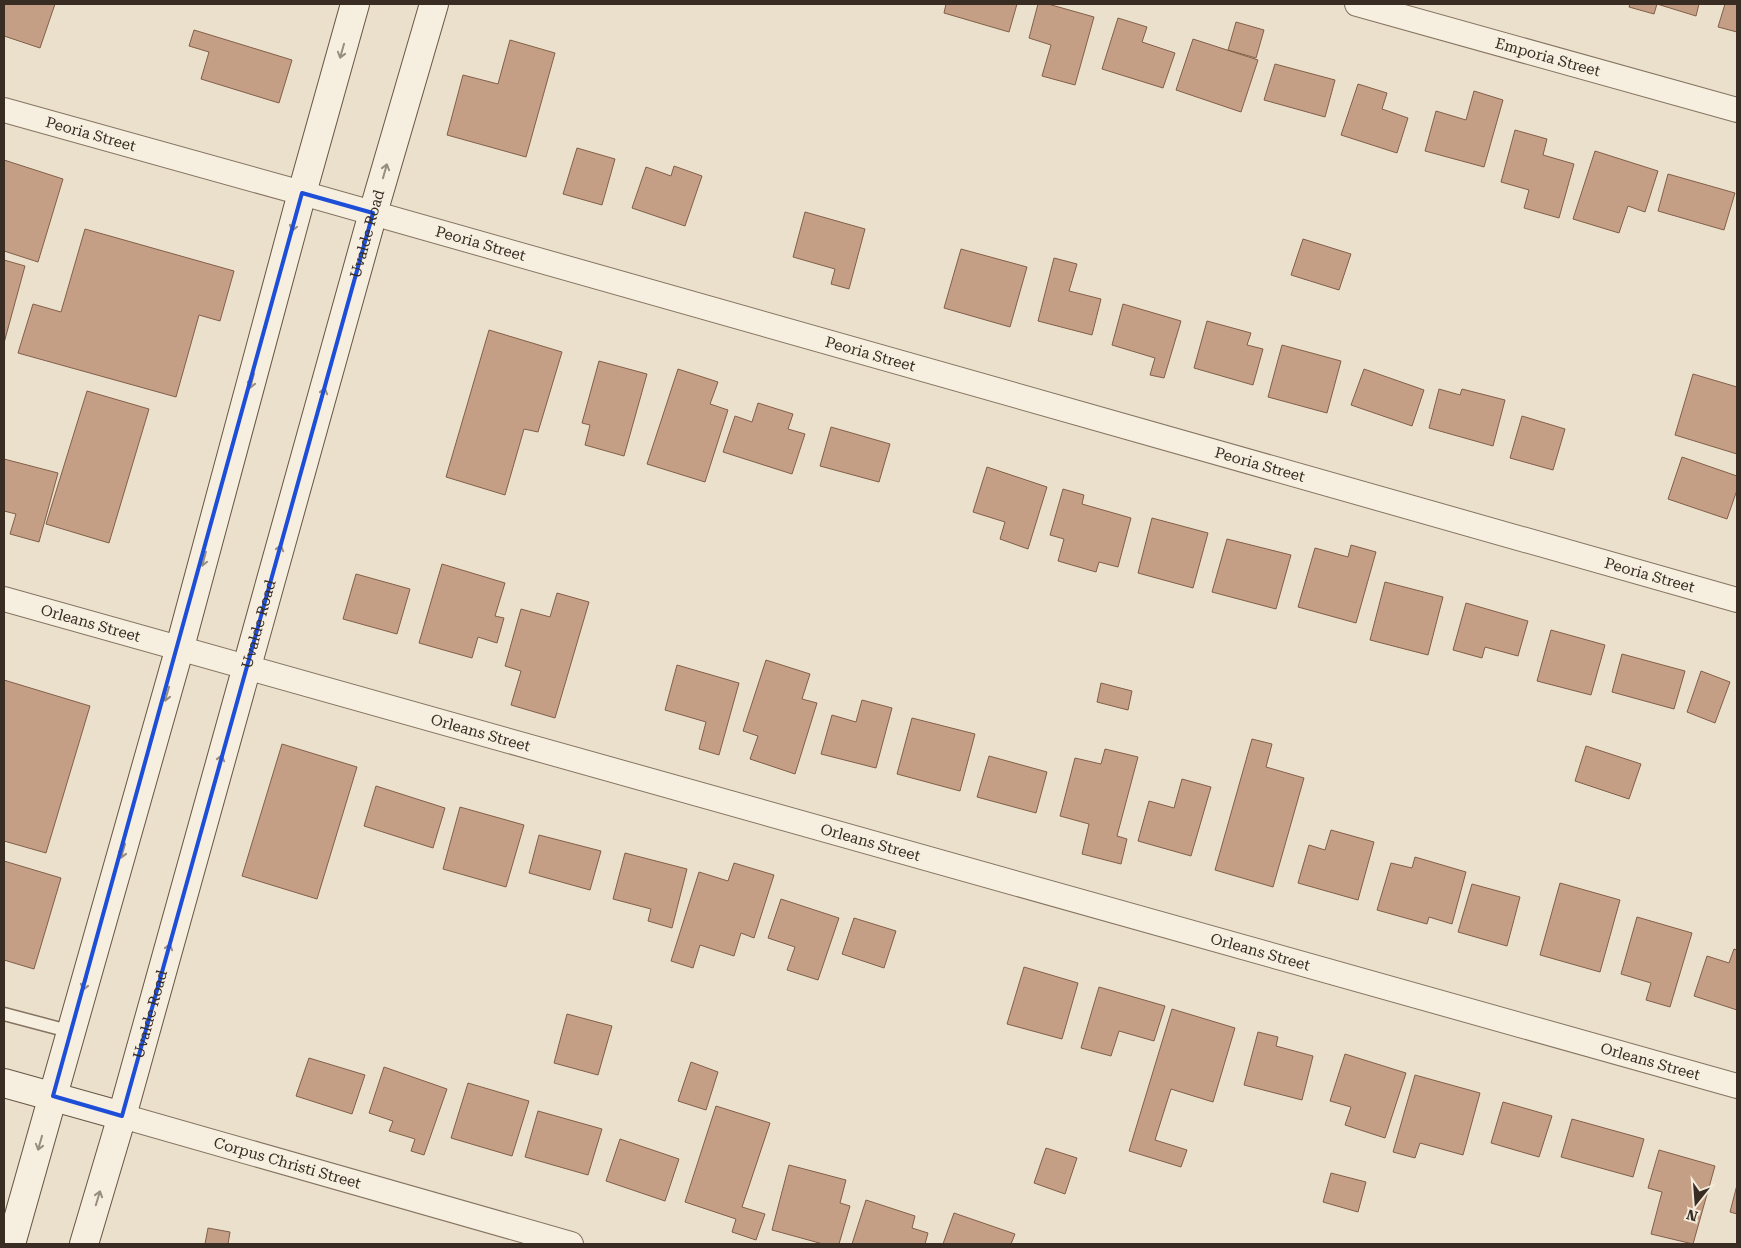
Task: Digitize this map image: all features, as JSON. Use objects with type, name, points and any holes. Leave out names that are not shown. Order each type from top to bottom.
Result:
[{"type":"main road","points":[[11,1244],[180,647],[302,193],[355,4]]},
{"type":"main road","name":"Uvalde Road","points":[[84,1244],[122,1116],[373,213],[434,4]]},
{"type":"main road","name":"Corpus Christi Street","points":[[4,1083],[122,1116]]},
{"type":"street","name":"Emporia Street","points":[[1356,4],[1737,110]]},
{"type":"street","name":"Peoria Street","points":[[4,110],[1737,600]]},
{"type":"street","name":"Orleans Street","points":[[4,599],[1737,1086]]},
{"type":"street","name":"Corpus Christi Street","points":[[122,1116],[571,1244]]},
{"type":"lane","points":[[4,1014],[72,1032]]},
{"type":"highlighted area","points":[[302,193],[373,213],[122,1116],[53,1096]]},
{"type":"building","points":[[4,4],[55,4],[40,48],[4,36]]},
{"type":"building","points":[[946,4],[1017,4],[1009,32],[944,13]]},
{"type":"building","points":[[1038,4],[1048,4],[1094,17],[1075,85],[1042,76],[1051,45],[1029,38]]},
{"type":"building","points":[[1630,4],[1657,4],[1654,14],[1629,7]]},
{"type":"building","points":[[1657,4],[1699,4],[1696,16]]},
{"type":"building","points":[[1725,4],[1737,4],[1737,32],[1718,27]]},
{"type":"building","points":[[1118,18],[1147,27],[1142,42],[1175,53],[1163,88],[1102,69]]},
{"type":"building","points":[[1236,22],[1264,30],[1256,58],[1228,50]]},
{"type":"building","points":[[194,30],[292,60],[279,103],[201,79],[209,52],[189,46]]},
{"type":"building","points":[[1193,39],[1258,60],[1241,112],[1176,90]]},
{"type":"building","points":[[510,40],[555,53],[526,157],[447,135],[463,75],[498,84]]},
{"type":"building","points":[[1275,64],[1335,80],[1325,117],[1264,100]]},
{"type":"building","points":[[1358,84],[1387,93],[1382,109],[1408,118],[1397,153],[1341,135]]},
{"type":"building","points":[[1474,91],[1503,100],[1484,167],[1425,151],[1436,111],[1466,120]]},
{"type":"building","points":[[1515,130],[1547,139],[1543,155],[1574,164],[1559,218],[1524,208],[1529,190],[1501,182]]},
{"type":"building","points":[[577,148],[615,159],[602,205],[563,194]]},
{"type":"building","points":[[1595,151],[1658,171],[1645,212],[1628,206],[1619,233],[1573,219]]},
{"type":"building","points":[[4,160],[63,179],[38,262],[4,251]]},
{"type":"building","points":[[674,166],[702,176],[685,226],[632,208],[646,167],[671,176]]},
{"type":"building","points":[[1668,174],[1735,193],[1724,230],[1658,211]]},
{"type":"building","points":[[805,212],[865,229],[849,289],[831,284],[835,269],[793,257]]},
{"type":"building","points":[[85,229],[234,271],[220,321],[199,315],[176,397],[18,353],[33,304],[61,312]]},
{"type":"building","points":[[1303,239],[1351,254],[1339,290],[1291,275]]},
{"type":"building","points":[[961,249],[1027,267],[1010,327],[944,308]]},
{"type":"building","points":[[1054,258],[1077,264],[1069,291],[1101,299],[1092,335],[1038,321]]},
{"type":"building","points":[[4,260],[25,266],[4,343]]},
{"type":"building","points":[[1123,304],[1181,321],[1164,378],[1150,375],[1155,358],[1112,345]]},
{"type":"building","points":[[1207,321],[1251,333],[1247,345],[1263,349],[1253,385],[1194,368]]},
{"type":"building","points":[[489,330],[562,352],[538,432],[524,429],[505,495],[446,477]]},
{"type":"building","points":[[1282,345],[1341,361],[1327,413],[1268,397]]},
{"type":"building","points":[[599,361],[647,374],[624,456],[585,445],[590,425],[582,423]]},
{"type":"building","points":[[678,369],[718,382],[710,404],[728,410],[705,482],[647,464]]},
{"type":"building","points":[[1364,369],[1424,390],[1412,426],[1351,405]]},
{"type":"building","points":[[1693,374],[1737,387],[1737,454],[1675,435]]},
{"type":"building","points":[[1439,389],[1460,395],[1462,389],[1505,400],[1493,446],[1429,428]]},
{"type":"building","points":[[87,391],[149,409],[109,543],[46,524]]},
{"type":"building","points":[[758,403],[793,414],[788,429],[805,434],[792,474],[723,452],[735,416],[752,422]]},
{"type":"building","points":[[1522,416],[1565,429],[1553,470],[1510,458]]},
{"type":"building","points":[[831,427],[890,444],[879,482],[820,466]]},
{"type":"building","points":[[1682,457],[1737,476],[1737,490],[1727,519],[1668,499]]},
{"type":"building","points":[[4,459],[58,473],[39,542],[10,534],[16,514],[4,511]]},
{"type":"building","points":[[987,467],[1047,487],[1028,549],[1000,539],[1005,522],[973,512]]},
{"type":"building","points":[[1063,489],[1084,495],[1082,504],[1131,518],[1118,567],[1099,562],[1096,572],[1058,561],[1064,539],[1050,535]]},
{"type":"building","points":[[1152,518],[1208,533],[1193,588],[1138,573]]},
{"type":"building","points":[[1227,539],[1291,555],[1276,609],[1212,592]]},
{"type":"building","points":[[1351,545],[1376,552],[1356,623],[1298,607],[1315,548],[1348,557]]},
{"type":"building","points":[[442,564],[505,583],[495,616],[504,618],[497,643],[478,637],[472,658],[419,643]]},
{"type":"building","points":[[356,574],[410,589],[397,634],[343,619]]},
{"type":"building","points":[[1385,582],[1443,597],[1428,655],[1370,640]]},
{"type":"building","points":[[557,593],[589,602],[555,718],[511,705],[521,671],[505,666],[521,609],[550,617]]},
{"type":"building","points":[[1466,603],[1528,621],[1518,656],[1485,647],[1482,658],[1453,650]]},
{"type":"building","points":[[1551,630],[1605,645],[1591,695],[1537,681]]},
{"type":"building","points":[[1622,654],[1685,671],[1674,709],[1612,692]]},
{"type":"building","points":[[766,660],[810,674],[802,699],[817,703],[795,774],[750,759],[758,736],[743,731]]},
{"type":"building","points":[[677,665],[739,683],[719,755],[699,749],[706,722],[665,710]]},
{"type":"building","points":[[1701,671],[1730,682],[1715,723],[1687,712]]},
{"type":"building","points":[[4,680],[90,706],[46,853],[4,841]]},
{"type":"building","points":[[1101,683],[1132,691],[1128,710],[1097,702]]},
{"type":"building","points":[[862,700],[892,708],[876,768],[821,754],[832,715],[856,722]]},
{"type":"building","points":[[912,718],[975,734],[960,791],[897,774]]},
{"type":"building","points":[[1252,739],[1272,744],[1266,767],[1304,778],[1273,887],[1215,870]]},
{"type":"building","points":[[282,744],[357,767],[317,899],[242,876]]},
{"type":"building","points":[[1586,746],[1641,764],[1629,799],[1575,781]]},
{"type":"building","points":[[1105,749],[1138,757],[1117,836],[1127,839],[1121,864],[1082,854],[1089,824],[1060,816],[1075,758],[1101,764]]},
{"type":"building","points":[[989,756],[1047,772],[1036,813],[977,797]]},
{"type":"building","points":[[1182,779],[1211,787],[1191,856],[1138,841],[1149,801],[1174,808]]},
{"type":"building","points":[[376,786],[445,808],[433,848],[364,826]]},
{"type":"building","points":[[460,807],[524,825],[506,887],[443,869]]},
{"type":"building","points":[[1331,830],[1374,842],[1358,900],[1298,883],[1309,845],[1325,850]]},
{"type":"building","points":[[539,835],[601,851],[590,890],[529,873]]},
{"type":"building","points":[[625,853],[687,869],[672,928],[648,921],[651,909],[613,899]]},
{"type":"building","points":[[1415,857],[1466,872],[1452,924],[1429,917],[1427,924],[1377,910],[1391,863],[1412,868]]},
{"type":"building","points":[[4,861],[61,878],[34,969],[4,960]]},
{"type":"building","points":[[734,863],[774,875],[754,938],[741,933],[734,956],[700,945],[693,968],[671,961],[699,872],[728,881]]},
{"type":"building","points":[[1560,883],[1620,900],[1600,972],[1540,955]]},
{"type":"building","points":[[1472,884],[1520,897],[1507,946],[1458,932]]},
{"type":"building","points":[[781,899],[839,918],[818,980],[787,970],[795,947],[768,938]]},
{"type":"building","points":[[1637,917],[1692,933],[1670,1007],[1646,1000],[1651,983],[1621,974]]},
{"type":"building","points":[[854,918],[896,931],[884,968],[842,954]]},
{"type":"building","points":[[1734,949],[1737,950],[1737,1010],[1694,996],[1707,956],[1729,963]]},
{"type":"building","points":[[1024,967],[1078,983],[1062,1039],[1007,1024]]},
{"type":"building","points":[[1099,987],[1165,1006],[1154,1041],[1119,1031],[1111,1056],[1081,1048]]},
{"type":"building","points":[[1172,1009],[1235,1028],[1213,1102],[1171,1089],[1155,1140],[1187,1150],[1181,1167],[1129,1151]]},
{"type":"building","points":[[567,1014],[612,1026],[598,1075],[554,1063]]},
{"type":"building","points":[[1258,1032],[1278,1037],[1276,1046],[1313,1056],[1302,1100],[1244,1085]]},
{"type":"building","points":[[1345,1054],[1406,1073],[1385,1138],[1345,1125],[1351,1107],[1330,1101]]},
{"type":"building","points":[[309,1058],[365,1075],[352,1114],[296,1096]]},
{"type":"building","points":[[691,1062],[718,1072],[706,1110],[678,1101]]},
{"type":"building","points":[[384,1067],[447,1089],[424,1155],[411,1151],[415,1139],[389,1131],[393,1121],[369,1113]]},
{"type":"building","points":[[1415,1075],[1480,1093],[1463,1155],[1420,1143],[1415,1158],[1393,1152]]},
{"type":"building","points":[[468,1083],[529,1101],[512,1156],[451,1138]]},
{"type":"building","points":[[1503,1102],[1552,1116],[1539,1157],[1491,1143]]},
{"type":"building","points":[[716,1106],[770,1123],[742,1207],[765,1214],[756,1240],[732,1232],[736,1219],[685,1202]]},
{"type":"building","points":[[538,1111],[602,1129],[588,1175],[525,1157]]},
{"type":"building","points":[[1572,1119],[1644,1139],[1633,1177],[1561,1157]]},
{"type":"building","points":[[620,1139],[679,1159],[665,1201],[606,1181]]},
{"type":"building","points":[[1046,1148],[1077,1158],[1065,1194],[1034,1183]]},
{"type":"building","points":[[1659,1150],[1715,1166],[1693,1244],[1651,1234],[1662,1192],[1648,1188]]},
{"type":"building","points":[[789,1165],[846,1180],[840,1203],[850,1206],[839,1244],[823,1244],[772,1230]]},
{"type":"building","points":[[1331,1173],[1366,1182],[1358,1212],[1323,1202]]},
{"type":"building","points":[[1737,1185],[1737,1214],[1730,1212]]},
{"type":"building","points":[[866,1200],[915,1216],[912,1228],[928,1233],[925,1244],[852,1244]]},
{"type":"building","points":[[954,1213],[1015,1234],[1011,1244],[943,1244]]},
{"type":"building","points":[[208,1228],[230,1232],[228,1244],[205,1244]]}]
